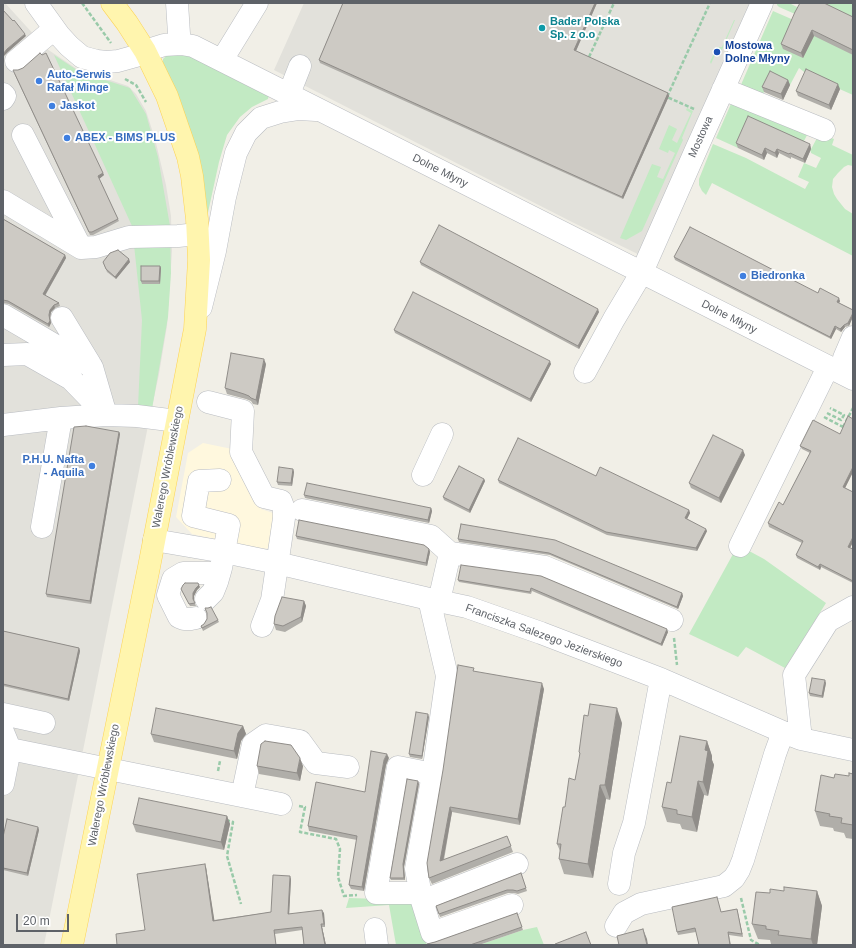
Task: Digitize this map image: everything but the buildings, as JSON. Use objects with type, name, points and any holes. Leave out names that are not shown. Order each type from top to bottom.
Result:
[{"type":"main road","name":"Walerego Wróblewskiego","points":[[72,945],[195,329],[199,260],[192,176],[188,157],[167,96],[145,51],[112,3]]},
{"type":"street","name":"Dolne Młyny","points":[[36,3],[59,35],[82,57],[96,61],[118,61],[164,45],[181,44],[194,46],[841,373]]},
{"type":"street","points":[[177,3],[181,44]]},
{"type":"street","points":[[222,60],[257,3]]},
{"type":"street","name":"Mostowa","points":[[585,372],[642,272],[762,3]]},
{"type":"street","points":[[16,61],[54,29]]},
{"type":"street","points":[[289,94],[300,66]]},
{"type":"street","points":[[723,89],[824,130]]},
{"type":"street","points":[[3,94],[5,96],[3,99]]},
{"type":"street","points":[[195,329],[215,251],[225,197],[236,153],[246,132],[261,118],[280,112],[299,109],[320,111]]},
{"type":"street","points":[[23,135],[81,248]]},
{"type":"street","points":[[3,201],[81,248],[96,247],[129,237],[198,234]]},
{"type":"street","points":[[3,315],[92,367]]},
{"type":"street","points":[[62,318],[92,367],[106,415]]},
{"type":"street","points":[[614,319],[614,351]]},
{"type":"street","points":[[740,546],[841,373],[844,358],[853,337]]},
{"type":"street","points":[[3,355],[27,354],[71,379],[106,415]]},
{"type":"street","points":[[208,402],[243,411],[241,452],[264,498],[281,501],[284,510],[272,600],[262,626]]},
{"type":"street","points":[[3,425],[61,418],[106,415],[137,416],[177,421]]},
{"type":"street","points":[[42,527],[61,418]]},
{"type":"street","points":[[423,475],[442,434]]},
{"type":"street","points":[[202,593],[229,525],[193,516],[199,481],[220,480]]},
{"type":"street","points":[[302,510],[431,536],[450,553],[544,567],[672,620]]},
{"type":"street","name":"Franciszka Salezego Jezierskiego","points":[[154,540],[202,593],[277,563],[467,607],[541,633],[669,674],[792,736],[853,750]]},
{"type":"street","points":[[450,553],[434,600],[447,676],[433,774],[416,869],[421,897],[432,933],[512,905]]},
{"type":"street","points":[[616,926],[624,913],[641,904],[724,886],[734,878],[743,860],[775,754],[792,736],[794,675],[828,621],[853,608]]},
{"type":"street","points":[[619,884],[624,853],[634,823],[669,674]]},
{"type":"street","points":[[3,714],[44,723]]},
{"type":"street","points":[[242,796],[253,744],[266,735],[300,741],[316,763],[348,767]]},
{"type":"street","points":[[3,784],[7,741],[107,769],[281,804]]},
{"type":"street","points":[[433,774],[398,767],[376,893],[405,894],[421,897],[517,864]]},
{"type":"path","points":[[82,3],[113,47]]},
{"type":"path","points":[[589,57],[614,3]]},
{"type":"path","points":[[700,112],[667,97],[710,3]]},
{"type":"path","points":[[123,76],[125,80],[136,85],[148,105]]},
{"type":"path","points":[[819,409],[844,427],[853,408]]},
{"type":"path","points":[[819,409],[844,415],[841,420],[819,409]]},
{"type":"path","points":[[669,674],[672,620]]},
{"type":"path","points":[[214,790],[220,761]]},
{"type":"path","points":[[281,804],[305,807],[300,832],[336,839],[340,849],[338,878],[344,896],[376,893]]},
{"type":"path","points":[[221,819],[234,822],[227,856],[241,904]]},
{"type":"path","points":[[734,878],[743,904],[751,940],[760,945]]},
{"type":"shaded area","points":[[3,3],[5,3],[47,49],[77,69],[128,86],[136,94],[146,111],[155,139],[166,185],[171,216],[172,251],[167,326],[159,374],[44,945],[3,945]]},
{"type":"shaded area","points":[[304,3],[762,3],[648,259],[572,222],[274,70]]},
{"type":"shaded area","points":[[203,443],[237,450],[239,473],[261,509],[273,513],[278,520],[273,548],[261,549],[192,534],[176,517],[188,453]]},
{"type":"green space","points":[[777,3],[789,3],[819,18],[818,24],[779,7]]},
{"type":"green space","points":[[853,3],[853,17],[826,4]]},
{"type":"green space","points":[[773,11],[812,28],[853,55],[853,95],[808,75],[799,68],[790,85],[772,76],[762,96],[740,87]]},
{"type":"green space","points":[[734,20],[722,50],[718,48],[711,64],[710,62],[717,47],[722,47]]},
{"type":"green space","points":[[189,54],[269,95],[268,99],[252,107],[240,117],[227,135],[219,162],[207,217],[163,63],[163,59],[167,55]]},
{"type":"green space","points":[[54,55],[80,72],[130,88],[146,114],[158,157],[170,226],[171,273],[168,317],[152,409],[138,407],[142,320],[132,226]]},
{"type":"green space","points":[[734,97],[834,139],[832,145],[853,155],[853,166],[848,165],[838,173],[833,179],[832,187],[837,199],[845,209],[853,214],[853,256],[712,183],[706,195],[702,191],[699,185],[699,179],[713,144],[746,158],[805,189],[809,182],[798,177],[804,163],[816,168],[821,158],[811,153],[810,151],[817,138],[808,133],[802,145],[738,148],[716,138]]},
{"type":"green space","points":[[687,108],[693,111],[682,138],[683,140],[642,231],[626,240],[620,238],[652,164],[661,167],[657,177],[663,179],[675,153],[669,150],[668,153],[659,149],[669,125],[677,129],[672,140],[677,143],[691,113],[686,110]]},
{"type":"green space","points":[[738,545],[764,559],[826,603],[785,668],[746,647],[738,657],[689,634]]},
{"type":"green space","points":[[349,898],[412,900],[427,945],[396,945],[389,905],[346,908]]},
{"type":"green space","points":[[537,927],[544,945],[479,945],[523,930]]},
{"type":"place","name":"Bader Polska Sp. z o.o","points":[[542,28]]},
{"type":"place","name":"Mostowa Dolne Młyny","points":[[717,52]]},
{"type":"place","name":"Auto-Serwis Rafał Minge","points":[[39,81]]},
{"type":"place","name":"Jaskot","points":[[52,106]]},
{"type":"place","name":"ABEX - BIMS PLUS","points":[[67,138]]},
{"type":"place","name":"Biedronka","points":[[743,276]]},
{"type":"place","name":"P.H.U. Nafta - Aquila","points":[[92,466]]}]
